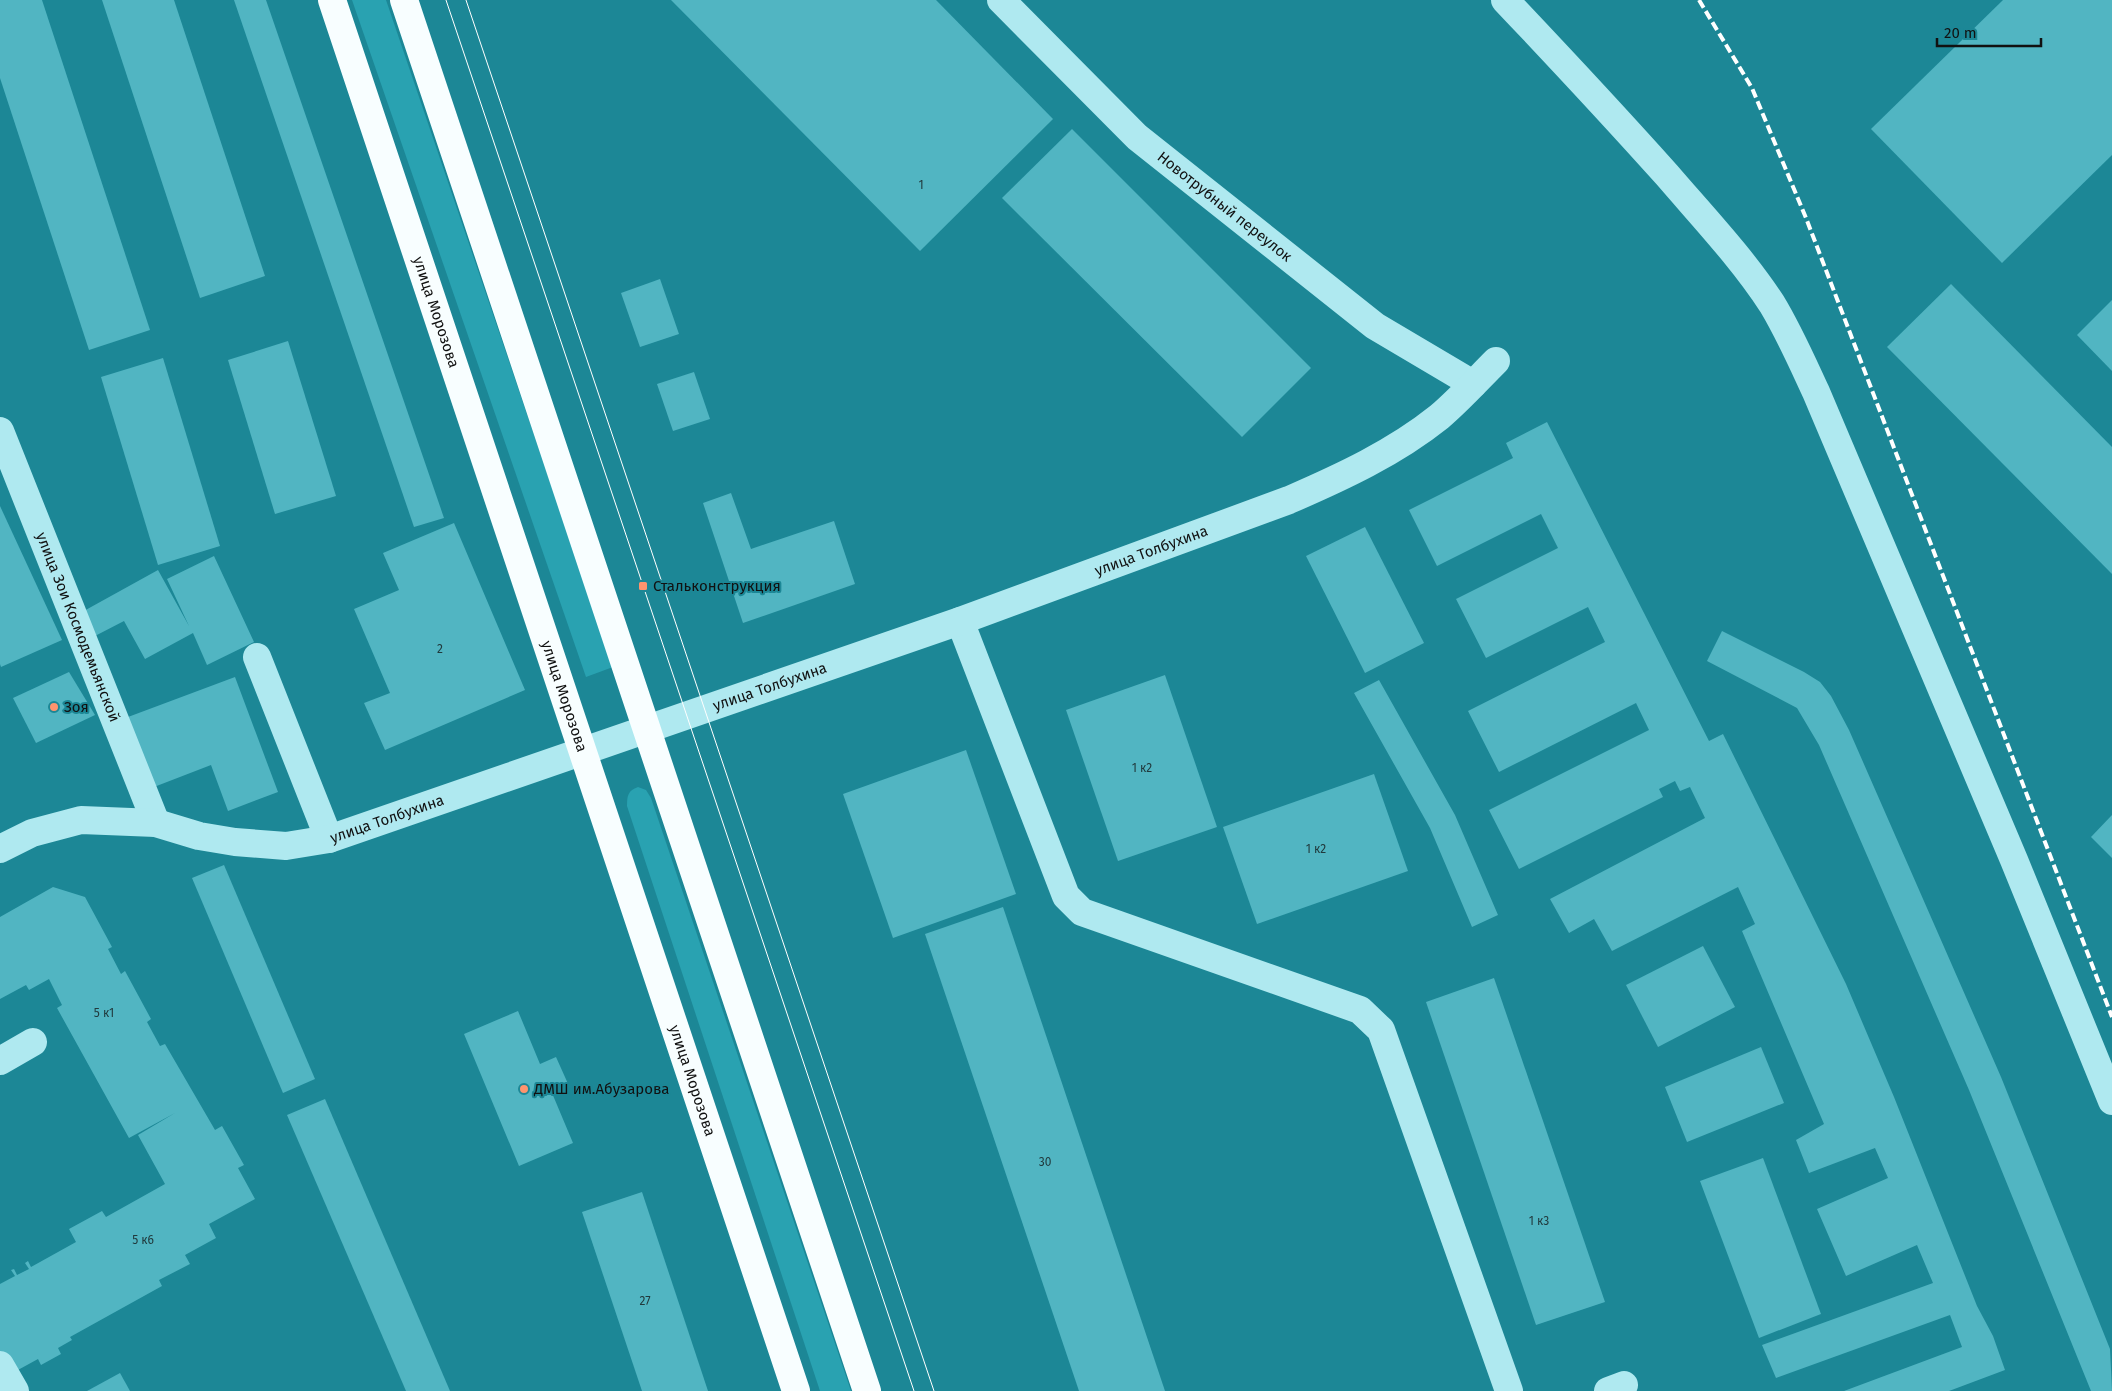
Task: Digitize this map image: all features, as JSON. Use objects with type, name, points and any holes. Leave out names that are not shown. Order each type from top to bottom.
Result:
[{"type":"main road","name":"улица Морозова","points":[[332,0],[796,1391]]},
{"type":"main road","points":[[404,0],[867,1391]]},
{"type":"street","name":"Новотрубный переулок","points":[[1000,0],[1137,137],[1375,326],[1473,384]]},
{"type":"street","points":[[1506,0],[1711,225],[1746,269],[1789,333],[1816,392],[2010,851],[2112,1101]]},
{"type":"street","name":"улица Толбухина","points":[[0,849],[32,832],[81,820],[156,823],[199,836],[235,842],[286,846],[329,839],[960,621],[1289,500],[1340,478],[1389,452],[1439,417],[1496,361]]},
{"type":"street","name":"улица Зои Космодемьянской","points":[[0,431],[156,823]]},
{"type":"street","points":[[960,621],[1066,896],[1082,912],[1360,1010],[1381,1030],[1509,1391]]},
{"type":"street","points":[[257,657],[329,839]]},
{"type":"street","points":[[0,1061],[33,1042]]},
{"type":"street","points":[[0,1365],[15,1391]]},
{"type":"shaded area","points":[[352,0],[386,0],[613,667],[586,677]]},
{"type":"shaded area","points":[[638,787],[646,790],[651,798],[851,1391],[820,1391],[627,806],[629,794]]},
{"type":"building","points":[[0,0],[42,0],[150,330],[89,350],[0,78]]},
{"type":"building","points":[[102,0],[174,0],[265,276],[200,298]]},
{"type":"building","points":[[234,0],[266,0],[444,518],[414,527]]},
{"type":"building","points":[[671,0],[936,0],[1053,119],[920,251]]},
{"type":"building","points":[[2003,0],[2112,0],[2112,155],[2002,263],[1871,129]]},
{"type":"building","points":[[1072,129],[1311,368],[1242,437],[1002,198]]},
{"type":"building","points":[[660,279],[679,334],[640,347],[621,293]]},
{"type":"building","points":[[1951,284],[2112,447],[2112,574],[1887,347]]},
{"type":"building","points":[[2112,300],[2112,371],[2077,335]]},
{"type":"building","points":[[288,341],[336,496],[275,514],[228,360]]},
{"type":"building","points":[[163,358],[220,546],[158,565],[101,377]]},
{"type":"building","points":[[694,372],[710,419],[673,431],[657,384]]},
{"type":"building","points":[[1547,422],[1709,741],[1723,734],[1846,984],[1894,1097],[1977,1306],[1993,1336],[2005,1370],[1949,1391],[1844,1391],[1962,1347],[1950,1315],[1776,1378],[1762,1345],[1933,1283],[1917,1245],[1846,1276],[1817,1209],[1888,1178],[1875,1148],[1809,1173],[1796,1140],[1824,1124],[1742,931],[1755,924],[1738,887],[1612,951],[1594,919],[1569,933],[1550,899],[1705,818],[1690,787],[1680,791],[1675,781],[1659,789],[1663,797],[1519,869],[1489,810],[1649,730],[1636,703],[1499,772],[1468,711],[1605,642],[1588,607],[1486,658],[1456,599],[1558,548],[1541,514],[1437,566],[1409,510],[1513,458],[1506,443]]},
{"type":"building","points":[[731,493],[751,549],[834,521],[855,584],[743,623],[703,503]]},
{"type":"building","points":[[0,506],[62,640],[1,667],[0,664]]},
{"type":"building","points":[[454,523],[525,690],[385,750],[364,703],[390,693],[354,609],[399,590],[383,553]]},
{"type":"building","points":[[1365,527],[1424,643],[1365,673],[1306,556]]},
{"type":"building","points":[[214,556],[254,642],[207,665],[193,633],[145,659],[124,621],[95,636],[82,612],[158,570],[189,626],[167,579]]},
{"type":"building","points":[[1722,631],[1820,682],[1831,696],[1849,730],[2001,1077],[2110,1349],[2112,1391],[2091,1391],[1969,1090],[1819,745],[1797,708],[1707,661]]},
{"type":"building","name":"Зоя","points":[[69,672],[95,715],[36,743],[13,698]]},
{"type":"building","points":[[1165,675],[1217,827],[1118,861],[1066,710]]},
{"type":"building","points":[[235,677],[278,792],[228,811],[211,765],[154,787],[128,717]]},
{"type":"building","points":[[1379,680],[1455,815],[1498,915],[1472,927],[1430,828],[1354,693]]},
{"type":"building","points":[[966,750],[1016,894],[893,938],[843,794]]},
{"type":"building","points":[[1374,774],[1408,871],[1257,924],[1223,827]]},
{"type":"building","points":[[2112,815],[2112,858],[2091,837]]},
{"type":"building","points":[[224,865],[315,1079],[283,1093],[192,878]]},
{"type":"building","points":[[53,887],[85,897],[112,947],[108,949],[121,974],[125,971],[151,1019],[147,1022],[160,1046],[165,1044],[215,1130],[222,1126],[244,1165],[238,1168],[255,1199],[209,1224],[216,1238],[185,1255],[190,1264],[159,1280],[162,1286],[70,1337],[72,1340],[58,1348],[61,1354],[41,1365],[38,1359],[7,1376],[0,1363],[0,1284],[15,1276],[11,1270],[14,1269],[17,1275],[29,1269],[25,1263],[28,1261],[31,1267],[76,1242],[69,1229],[102,1211],[106,1217],[165,1184],[138,1135],[175,1113],[129,1138],[57,1008],[62,1005],[49,979],[29,990],[26,985],[0,999],[0,917]]},
{"type":"building","points":[[1003,907],[1165,1391],[1079,1391],[925,934]]},
{"type":"building","points":[[1703,946],[1735,1007],[1658,1047],[1626,985]]},
{"type":"building","points":[[1494,978],[1605,1302],[1536,1325],[1426,1002]]},
{"type":"building","name":"ДМШ им.Абузарова","points":[[518,1011],[540,1064],[556,1057],[569,1086],[552,1093],[573,1143],[519,1166],[464,1034]]},
{"type":"building","points":[[1761,1047],[1784,1103],[1687,1142],[1665,1087]]},
{"type":"building","points":[[325,1099],[450,1391],[406,1391],[287,1115]]},
{"type":"building","points":[[1763,1158],[1821,1314],[1759,1338],[1700,1181]]},
{"type":"building","points":[[642,1192],[708,1391],[642,1391],[582,1212]]},
{"type":"building","points":[[120,1373],[130,1391],[87,1391]]},
{"type":"tram line","points":[[446,0],[914,1391]]},
{"type":"tram line","points":[[466,0],[934,1391]]},
{"type":"railway","points":[[1699,0],[1752,88],[1806,218],[2112,1017]]},
{"type":"place","name":"Стальконструкция","points":[[643,586]]},
{"type":"place","name":"Зоя","points":[[54,707]]},
{"type":"place","name":"ДМШ им.Абузарова","points":[[524,1089]]}]
